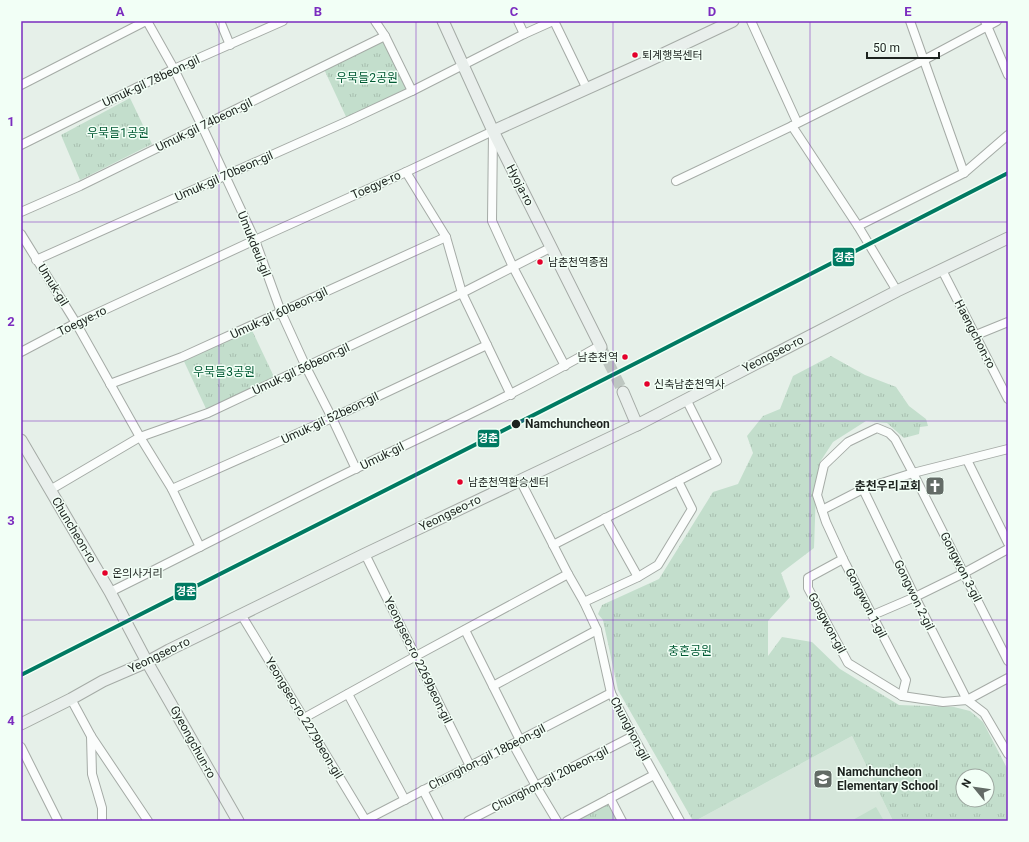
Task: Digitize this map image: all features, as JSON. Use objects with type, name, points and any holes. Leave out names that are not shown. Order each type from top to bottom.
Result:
[{"type":"street","name":"Umukdeul-gil","points":[[21,85],[147,21],[174,69],[225,175],[255,240],[281,312],[356,469]]},
{"type":"street","points":[[220,21],[230,45]]},
{"type":"street","name":"Umuk-gil 78beon-gil","points":[[21,145],[174,69],[283,21]]},
{"type":"street","points":[[375,21],[385,36],[412,91]]},
{"type":"street","name":"Hyoja-ro","points":[[443,21],[493,132],[601,346]]},
{"type":"street","points":[[518,21],[524,34]]},
{"type":"street","points":[[554,21],[586,89]]},
{"type":"street","name":"Umuk-gil 70beon-gil","points":[[36,260],[348,121],[412,91],[524,34],[554,21]]},
{"type":"street","name":"Toegye-ro","points":[[21,352],[76,323],[733,21]]},
{"type":"street","points":[[751,21],[795,124],[897,291]]},
{"type":"street","points":[[910,21],[964,173]]},
{"type":"street","points":[[676,181],[924,60],[986,24],[996,21]]},
{"type":"street","points":[[986,24],[1008,75]]},
{"type":"street","name":"Umuk-gil 74beon-gil","points":[[21,212],[80,186],[385,36]]},
{"type":"street","points":[[493,132],[492,221],[513,267],[565,366]]},
{"type":"street","points":[[858,226],[964,173],[1008,135]]},
{"type":"street","points":[[406,172],[446,237],[462,293],[511,394]]},
{"type":"street","name":"Umuk-gil","points":[[21,234],[76,323],[140,437],[172,489],[200,547]]},
{"type":"street","name":"Umuk-gil 60beon-gil","points":[[110,384],[182,357],[446,237]]},
{"type":"street","name":"Yeongseo-ro","points":[[21,724],[103,681],[148,662],[169,650],[242,616],[365,554],[637,425],[897,291],[1008,238]]},
{"type":"street","name":"Umuk-gil 56beon-gil","points":[[50,490],[140,437],[208,413],[462,293],[552,247]]},
{"type":"street","name":"Haengchon-ro","points":[[942,270],[1008,399]]},
{"type":"street","points":[[976,335],[1008,322]]},
{"type":"street","name":"Umuk-gil 52beon-gil","points":[[172,489],[332,418],[486,345]]},
{"type":"street","name":"Umuk-gil","points":[[110,592],[356,469],[511,394],[601,346]]},
{"type":"street","points":[[623,392],[637,425]]},
{"type":"street","points":[[553,545],[717,461],[686,399]]},
{"type":"street","name":"Gongwon 3-gil","points":[[822,510],[817,495],[824,465],[848,442],[877,428],[889,433],[895,439],[913,473],[1008,661]]},
{"type":"street","name":"Chuncheon-ro","points":[[21,440],[86,550],[148,662]]},
{"type":"street","points":[[822,510],[863,489],[913,473],[1008,449]]},
{"type":"street","points":[[967,460],[1008,543]]},
{"type":"street","name":"Chunghon-gil","points":[[520,480],[584,602],[597,630],[611,693],[654,776],[680,821]]},
{"type":"street","points":[[584,602],[638,577],[658,565],[692,509],[678,481]]},
{"type":"street","name":"Gongwon 2-gil","points":[[863,489],[967,700]]},
{"type":"street","name":"Gongwon 1-gil","points":[[822,510],[843,559],[906,680],[902,696]]},
{"type":"street","points":[[605,518],[638,577]]},
{"type":"street","points":[[873,615],[915,597],[1008,549]]},
{"type":"street","name":"Yeongseo-ro 2269beon-gil","points":[[365,554],[470,766]]},
{"type":"street","name":"Gongwon-gil","points":[[843,559],[808,578],[808,588],[848,664],[902,696],[943,702],[967,700]]},
{"type":"street","points":[[304,718],[568,574]]},
{"type":"street","name":"Yeongseo-ro 2279beon-gil","points":[[242,616],[365,821]]},
{"type":"street","points":[[465,630],[493,686],[536,786],[557,821]]},
{"type":"street","points":[[493,686],[597,630]]},
{"type":"street","name":"Gyeongchun-ro","points":[[148,662],[238,821]]},
{"type":"street","points":[[1008,678],[967,700],[984,713],[1008,754]]},
{"type":"street","name":"Chunghon-gil 18beon-gil","points":[[365,821],[611,693]]},
{"type":"street","points":[[348,694],[405,800]]},
{"type":"street","points":[[71,699],[91,736],[148,821]]},
{"type":"street","points":[[91,736],[92,774],[102,808],[102,821]]},
{"type":"street","name":"Chunghon-gil 20beon-gil","points":[[468,821],[633,736]]},
{"type":"street","points":[[21,747],[58,821]]},
{"type":"street","points":[[567,821],[654,776]]},
{"type":"street","points":[[423,790],[439,821]]},
{"type":"street","points":[[610,798],[622,821]]},
{"type":"shaded area","name":"Namchuncheon Elementary School","points":[[852,736],[893,821],[695,821]]},
{"type":"green space","name":"우묵들2공원","points":[[385,36],[412,91],[348,121],[323,67]]},
{"type":"green space","name":"우묵들1공원","points":[[130,98],[152,144],[80,180],[61,135]]},
{"type":"green space","name":"우묵들3공원","points":[[250,326],[276,381],[208,413],[182,357]]},
{"type":"green space","name":"충혼공원","points":[[831,356],[865,375],[896,387],[909,406],[926,419],[928,426],[920,427],[919,434],[904,438],[887,423],[866,421],[833,442],[820,462],[816,491],[814,548],[781,573],[790,597],[768,621],[768,656],[782,637],[812,642],[840,669],[899,705],[954,707],[970,711],[983,722],[1008,770],[1008,821],[893,821],[852,736],[693,821],[618,690],[603,620],[598,614],[602,605],[659,579],[713,492],[738,484],[753,453],[747,436],[763,416],[780,409],[793,376]]},
{"type":"green space","points":[[607,802],[617,821],[572,821]]},
{"type":"green space","points":[[876,807],[884,821],[851,821]]},
{"type":"tunnel","points":[[601,347],[623,392]]},
{"type":"transit line","name":"경춘","points":[[21,675],[1008,173]]},
{"type":"place","name":"퇴계행복센터","points":[[635,55]]},
{"type":"place","name":"남춘천역종점","points":[[540,262]]},
{"type":"place","name":"남춘천역","points":[[625,357]]},
{"type":"place","name":"신축남춘천역사","points":[[647,384]]},
{"type":"place","name":"Namchuncheon","points":[[516,424]]},
{"type":"place","name":"남춘천역환승센터","points":[[460,482]]},
{"type":"place","name":"춘천우리교회","points":[[935,486]]},
{"type":"place","name":"온의사거리","points":[[105,573]]},
{"type":"place","name":"Namchuncheon Elementary School","points":[[823,779]]}]
